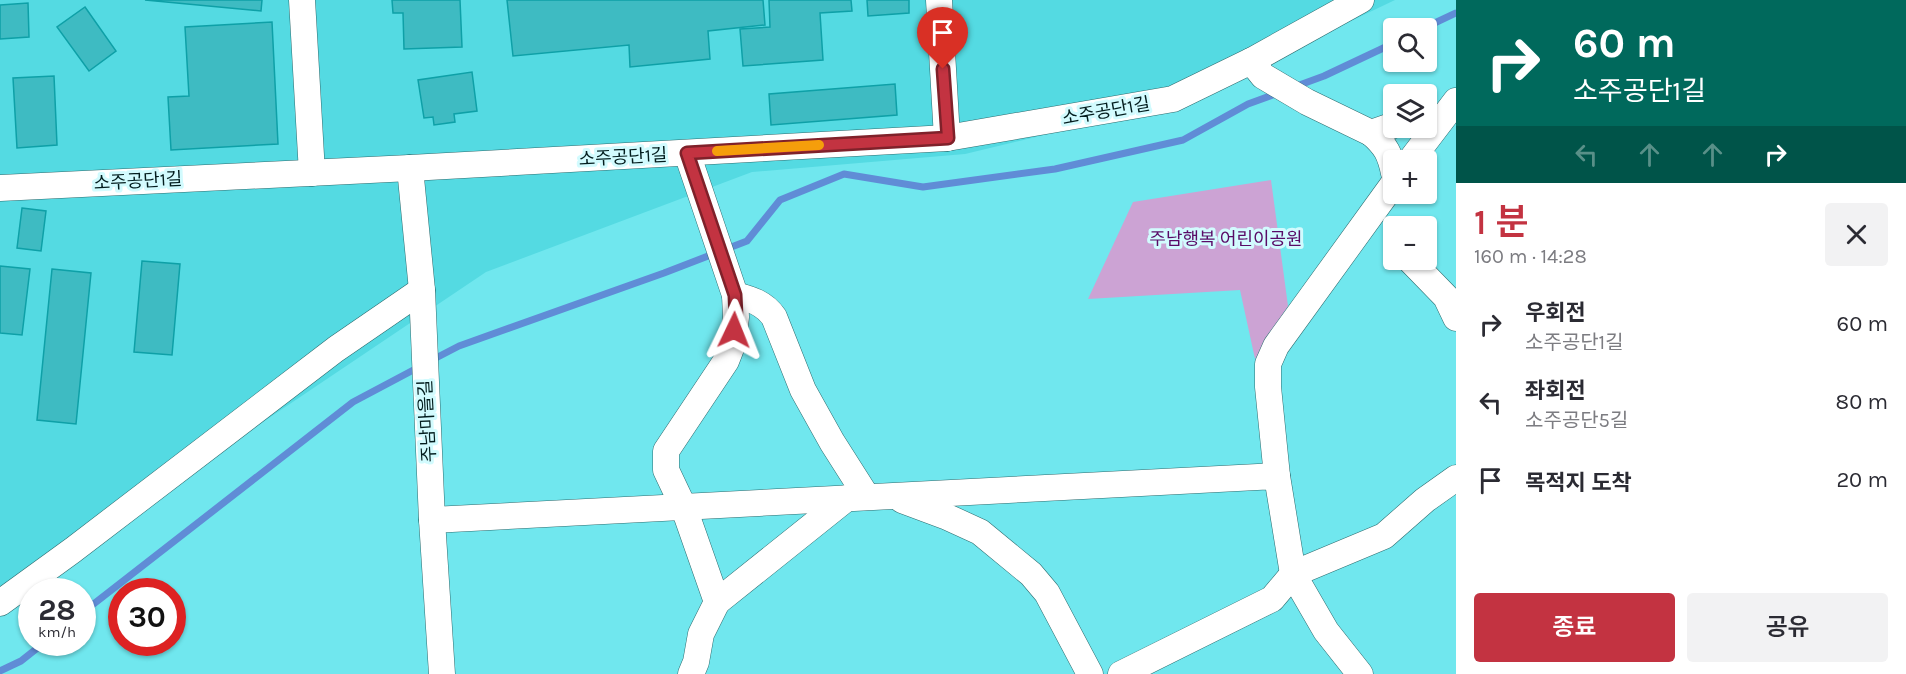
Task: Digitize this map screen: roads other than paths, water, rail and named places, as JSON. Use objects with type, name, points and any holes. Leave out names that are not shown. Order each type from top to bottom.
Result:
[{"type":"street","points":[[302,0],[312,173]]},
{"type":"street","points":[[939,0],[948,138]]},
{"type":"street","name":"소주공단1길","points":[[0,188],[948,138],[1173,99],[1257,69],[1361,0]]},
{"type":"street","points":[[1257,69],[1307,102],[1382,129],[1383,144],[1386,150]]},
{"type":"street","points":[[1437,108],[1456,101]]},
{"type":"street","points":[[1419,150],[1456,101]]},
{"type":"street","points":[[687,153],[735,295],[736,317],[733,343],[726,361],[666,451],[666,470],[684,508],[717,602]]},
{"type":"street","name":"주남마을길","points":[[410,168],[422,290],[432,520],[442,674]]},
{"type":"street","points":[[1360,674],[1326,631],[1293,574],[1277,476],[1268,387],[1268,364],[1276,346],[1383,198]]},
{"type":"street","points":[[1420,270],[1446,297],[1456,318]]},
{"type":"street","points":[[0,603],[74,550],[336,350],[422,290]]},
{"type":"street","points":[[735,295],[757,301],[768,308],[774,317],[804,390],[832,442],[868,497],[945,516],[980,532],[1031,574],[1047,593],[1090,674]]},
{"type":"street","points":[[432,520],[1277,476]]},
{"type":"street","points":[[1121,674],[1272,599],[1293,574],[1384,536],[1425,500],[1456,478]]},
{"type":"street","points":[[691,674],[696,662],[701,634],[717,602],[868,497]]},
{"type":"waterway","points":[[1437,22],[1456,13]]},
{"type":"waterway","points":[[1294,87],[1324,76],[1383,48]]},
{"type":"waterway","points":[[432,360],[459,346],[747,241],[780,200],[844,174],[923,187],[1055,169],[1183,140],[1248,104],[1278,93]]},
{"type":"waterway","points":[[96,602],[353,402],[419,367]]},
{"type":"waterway","points":[[0,671],[27,656]]},
{"type":"park label","name":"주남행복 어린이공원","points":[[1226,239]]}]
